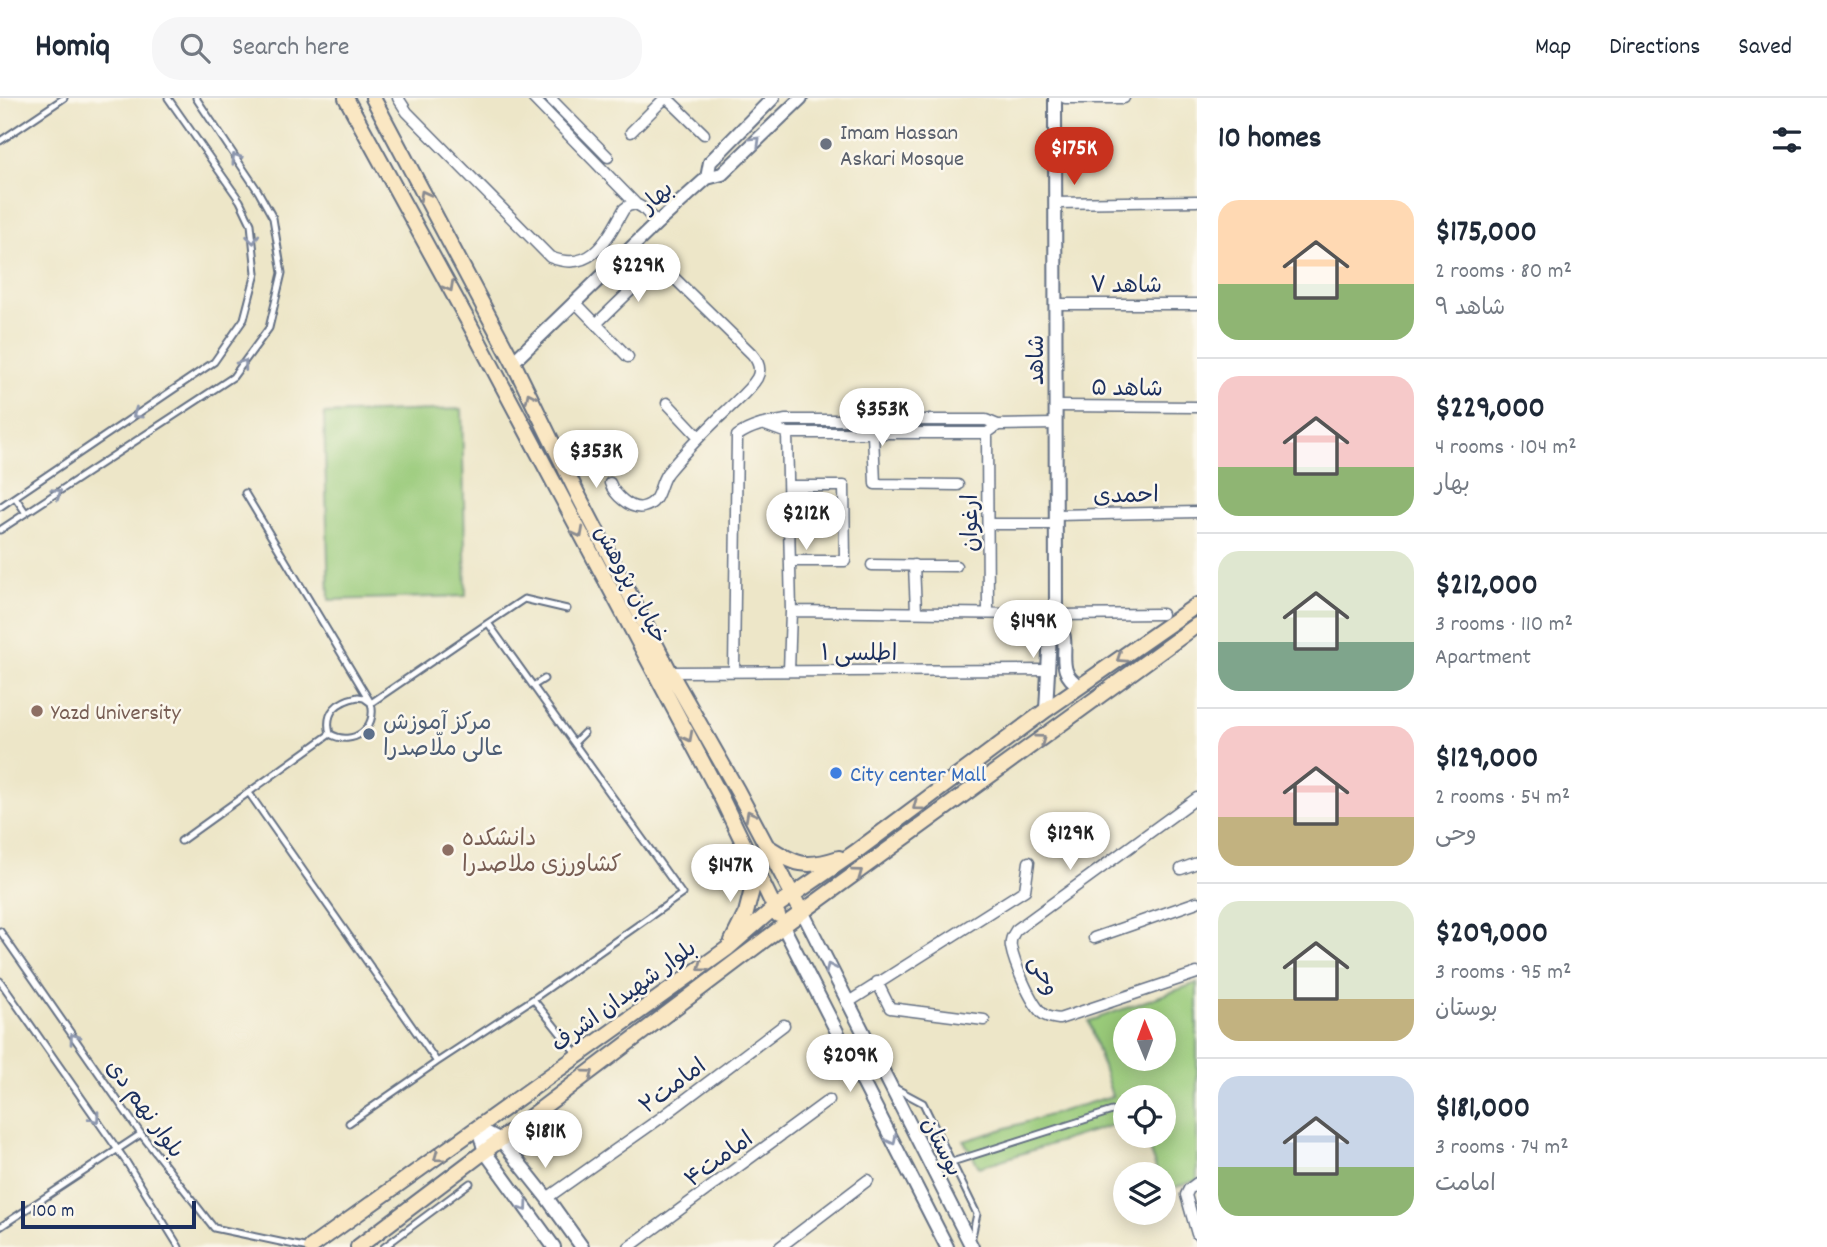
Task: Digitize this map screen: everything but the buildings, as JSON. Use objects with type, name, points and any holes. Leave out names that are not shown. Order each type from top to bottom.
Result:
[{"type":"main road","name":"خیابان پژوهش","points":[[346,98],[468,321],[720,797],[783,926]]},
{"type":"main road","name":"خیابان پژوهش","points":[[373,98],[513,362],[578,495],[670,672],[803,913]]},
{"type":"main road","name":"بلوار شهیدان اشرف","points":[[312,1247],[728,948],[775,908],[854,853],[1046,710],[1197,605]]},
{"type":"main road","name":"بلوار شهیدان اشرف","points":[[358,1247],[783,926],[1197,625]]},
{"type":"main road","points":[[1157,634],[1158,644],[1168,646]]},
{"type":"main road","points":[[765,844],[790,861],[804,864],[821,863],[854,853]]},
{"type":"main road","points":[[728,948],[746,913],[757,870]]},
{"type":"street","points":[[398,98],[407,112],[550,257],[562,261],[579,260],[596,252],[624,209],[636,204]]},
{"type":"street","points":[[533,98],[657,223]]},
{"type":"street","points":[[551,98],[608,158]]},
{"type":"street","points":[[631,132],[666,98],[704,134]]},
{"type":"street","name":"بهار","points":[[707,178],[710,162],[772,98]]},
{"type":"street","name":"بهار","points":[[513,362],[657,223],[707,178],[722,174],[802,98]]},
{"type":"street","name":"شاهد","points":[[1046,710],[1050,634],[1056,619],[1055,98]]},
{"type":"street","points":[[1065,98],[1124,98]]},
{"type":"street","points":[[1055,203],[1197,201]]},
{"type":"street","points":[[596,324],[659,263],[752,354],[760,366],[759,377],[665,475],[658,496],[650,505],[640,508],[631,506],[610,483]]},
{"type":"street","points":[[575,302],[628,357]]},
{"type":"street","name":"شاهد ۷","points":[[1055,304],[1197,304]]},
{"type":"street","points":[[667,403],[699,437]]},
{"type":"street","name":"شاهد ۵","points":[[1056,405],[1197,407]]},
{"type":"street","points":[[734,671],[737,436],[747,428],[786,420],[986,420],[998,425],[1056,424]]},
{"type":"street","points":[[761,424],[787,433],[988,433],[998,425]]},
{"type":"street","points":[[787,433],[791,611],[789,671]]},
{"type":"street","points":[[873,433],[875,484],[958,485]]},
{"type":"street","name":"ارغوان","points":[[988,433],[988,612]]},
{"type":"street","points":[[789,486],[844,486],[845,561],[790,561]]},
{"type":"street","name":"احمدی","points":[[988,524],[1197,512]]},
{"type":"street","points":[[872,565],[956,566]]},
{"type":"street","points":[[914,565],[916,611]]},
{"type":"street","points":[[791,611],[1034,614]]},
{"type":"street","points":[[1056,619],[1162,614]]},
{"type":"street","name":"شاهد","points":[[1056,619],[1063,631],[1065,669],[1072,682],[1080,687]]},
{"type":"street","name":"اطلسی ۱","points":[[670,672],[1049,670]]},
{"type":"street","name":"وحی","points":[[1197,798],[1016,930],[1010,944],[1021,977],[1041,1013],[1049,1018],[1059,1019],[1197,973]]},
{"type":"street","points":[[847,1003],[1025,890],[1029,862]]},
{"type":"street","points":[[1181,869],[1197,863]]},
{"type":"street","points":[[1094,938],[1197,902]]},
{"type":"street","name":"بوستان","points":[[803,913],[971,1246]]},
{"type":"street","name":"بوستان","points":[[783,926],[947,1247]]},
{"type":"street","points":[[877,982],[890,1009],[984,1020]]},
{"type":"street","name":"امامت۲","points":[[547,1198],[662,1117],[784,1024]]},
{"type":"street","points":[[839,1036],[857,1024]]},
{"type":"street","name":"امامت۴","points":[[629,1247],[829,1100]]},
{"type":"street","points":[[478,1128],[501,1140],[582,1247]]},
{"type":"street","points":[[478,1128],[485,1152],[554,1247]]},
{"type":"street","points":[[780,1247],[868,1180]]},
{"type":"street","points":[[1197,1183],[1186,1195],[1197,1234]]},
{"type":"lane","points":[[0,141],[64,98]]},
{"type":"lane","points":[[0,507],[214,362],[244,319],[256,273],[251,224],[240,201],[168,98]]},
{"type":"lane","points":[[0,530],[233,377],[270,328],[282,272],[273,218],[196,98]]},
{"type":"lane","points":[[245,494],[371,703],[372,718],[362,733],[349,739],[330,734],[328,725],[338,704],[358,697],[371,703]]},
{"type":"lane","points":[[15,497],[26,513]]},
{"type":"lane","points":[[371,703],[524,600],[567,609]]},
{"type":"lane","points":[[349,1123],[592,961],[676,902],[682,894],[488,623]]},
{"type":"lane","points":[[533,686],[544,679]]},
{"type":"lane","points":[[574,743],[584,733]]},
{"type":"lane","points":[[181,841],[330,734]]},
{"type":"lane","points":[[249,793],[437,1062]]},
{"type":"lane","name":"بلوار نهم دی","points":[[0,931],[141,1134],[214,1228],[304,1247]]},
{"type":"lane","name":"بلوار نهم دی","points":[[0,981],[117,1149],[179,1247]]},
{"type":"lane","points":[[533,999],[578,1056]]},
{"type":"lane","points":[[493,1025],[500,1032]]},
{"type":"lane","points":[[888,1085],[923,1103],[977,1214],[971,1246]]},
{"type":"lane","points":[[952,1162],[1112,1111]]},
{"type":"lane","points":[[0,1227],[141,1134]]},
{"type":"lane","points":[[384,1247],[470,1183]]},
{"type":"lane","points":[[433,1190],[444,1203]]},
{"type":"green space","points":[[462,409],[466,596],[329,600],[324,414]]},
{"type":"green space","points":[[1197,983],[1197,1180],[1176,1187],[1176,1162],[1154,1162],[1148,1148],[1176,1148],[1176,1085],[1113,1085],[1113,1125],[979,1167],[964,1141],[1112,1096],[1089,1021],[1113,1013],[1113,1071],[1176,1071],[1176,1008],[1126,1008]]},
{"type":"place","name":"Imam Hassan Askari Mosque","points":[[826,144]]},
{"type":"place","name":"Yazd University","points":[[37,711]]},
{"type":"place","name":"مرکز آموزش عالی ملّاصدرا","points":[[369,734]]},
{"type":"place","name":"City center Mall","points":[[836,773]]},
{"type":"place","name":"دانشکده کشاورزی ملاصدرا","points":[[448,850]]}]
